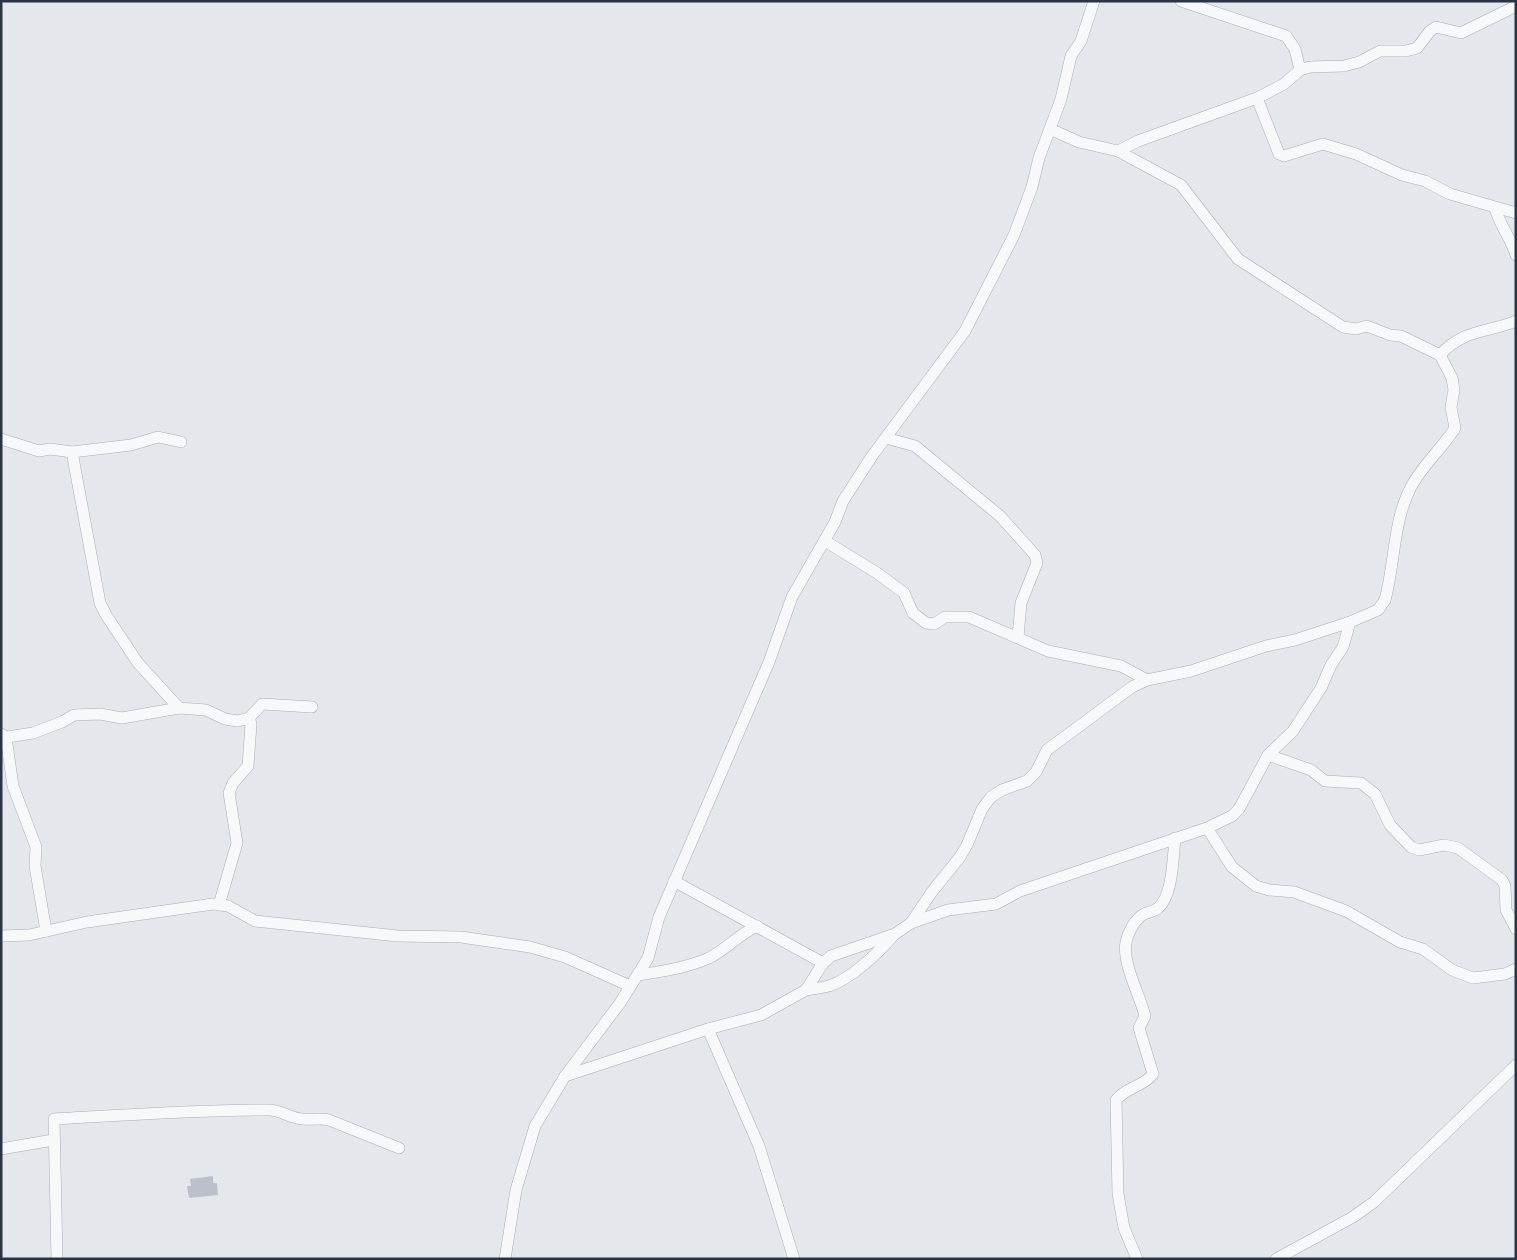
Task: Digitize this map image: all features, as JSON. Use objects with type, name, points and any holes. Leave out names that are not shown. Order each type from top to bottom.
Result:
[{"type":"street","points":[[505,1259],[516,1190],[523,1160],[535,1126],[565,1076],[648,958],[659,917],[769,662],[792,597],[824,541],[843,502],[886,438],[965,331],[1014,235],[1032,187],[1039,158],[1067,80],[1071,56],[1081,41],[1094,1]]},
{"type":"street","points":[[1181,1],[1286,36],[1295,49],[1300,70]]},
{"type":"street","points":[[1118,151],[1138,141],[1258,98],[1284,84],[1300,70],[1310,67],[1344,66],[1359,62],[1380,51],[1412,50],[1421,45],[1430,31],[1436,27],[1461,32],[1516,6]]},
{"type":"street","points":[[1258,98],[1279,154],[1284,156],[1323,144],[1356,154],[1402,174],[1425,181],[1450,194],[1516,213]]},
{"type":"street","points":[[911,923],[960,857],[982,809],[991,798],[1002,790],[1027,781],[1036,772],[1047,750],[1132,687],[1147,680],[1191,671],[1213,662],[1266,646],[1295,640],[1350,622],[1378,610],[1385,600],[1400,519],[1410,488],[1423,466],[1448,439],[1455,428],[1451,407],[1454,390],[1452,378],[1440,355],[1410,339],[1374,328],[1367,326],[1348,329],[1343,327],[1238,259],[1181,185],[1118,151],[1079,142],[1050,129]]},
{"type":"street","points":[[1495,208],[1501,226],[1512,243],[1516,255]]},
{"type":"street","points":[[1440,355],[1448,346],[1461,338],[1516,320]]},
{"type":"street","points":[[1,440],[39,451],[50,449],[72,452],[132,445],[158,437],[181,442]]},
{"type":"street","points":[[886,438],[915,446],[1000,516],[1035,555],[1037,563],[1021,603],[1018,637]]},
{"type":"street","points":[[72,452],[100,603],[128,649],[179,708]]},
{"type":"street","points":[[824,541],[877,573],[904,593],[913,613],[926,624],[934,624],[945,617],[955,615],[969,617],[1048,651],[1122,666],[1147,680]]},
{"type":"street","points":[[565,1076],[708,1028],[761,1015],[806,990],[830,985],[849,974],[880,950],[895,934],[911,923],[948,910],[996,904],[1029,888],[1207,828],[1232,816],[1268,755],[1302,720],[1326,678],[1331,665],[1343,647],[1350,622]]},
{"type":"street","points":[[155,711],[162,690]]},
{"type":"street","points":[[46,931],[35,866],[36,847],[13,786],[3,736],[33,733],[74,716],[100,714],[122,718],[179,708],[206,710],[225,719],[238,721],[249,718],[262,704],[312,707]]},
{"type":"street","points":[[219,905],[237,842],[229,793],[233,783],[248,766],[251,724],[249,718]]},
{"type":"street","points":[[1268,755],[1311,770],[1325,781],[1361,783],[1369,788],[1375,794],[1390,825],[1411,847],[1419,850],[1444,845],[1458,848],[1470,856],[1502,880],[1505,886],[1506,910],[1516,930]]},
{"type":"street","points":[[1207,828],[1232,867],[1256,886],[1268,890],[1294,892],[1346,912],[1400,942],[1423,949],[1452,970],[1473,978],[1505,974],[1516,970]]},
{"type":"street","points":[[1137,1259],[1124,1228],[1118,1194],[1116,1100],[1121,1094],[1143,1084],[1153,1074],[1139,1028],[1145,1016],[1126,954],[1126,942],[1134,923],[1142,915],[1158,908],[1165,897],[1170,881],[1175,838]]},
{"type":"street","points":[[674,881],[823,963]]},
{"type":"street","points":[[1,936],[29,935],[87,922],[179,907],[219,905],[228,906],[254,922],[398,936],[461,937],[530,947],[565,957],[630,986]]},
{"type":"street","points":[[638,974],[677,969],[709,957],[730,945],[744,932],[757,926]]},
{"type":"street","points":[[806,990],[823,963],[831,956],[895,934]]},
{"type":"street","points":[[708,1028],[759,1146],[794,1259]]},
{"type":"street","points":[[1276,1259],[1353,1217],[1374,1202],[1516,1065]]},
{"type":"street","points":[[57,1259],[58,1227],[53,1140],[54,1119],[182,1111],[271,1110],[303,1119],[318,1117],[329,1120],[399,1148]]},
{"type":"street","points":[[1,1149],[53,1140]]},
{"type":"building","points":[[213,1176],[213,1183],[217,1183],[218,1195],[189,1198],[187,1186],[191,1186],[190,1179]]}]
